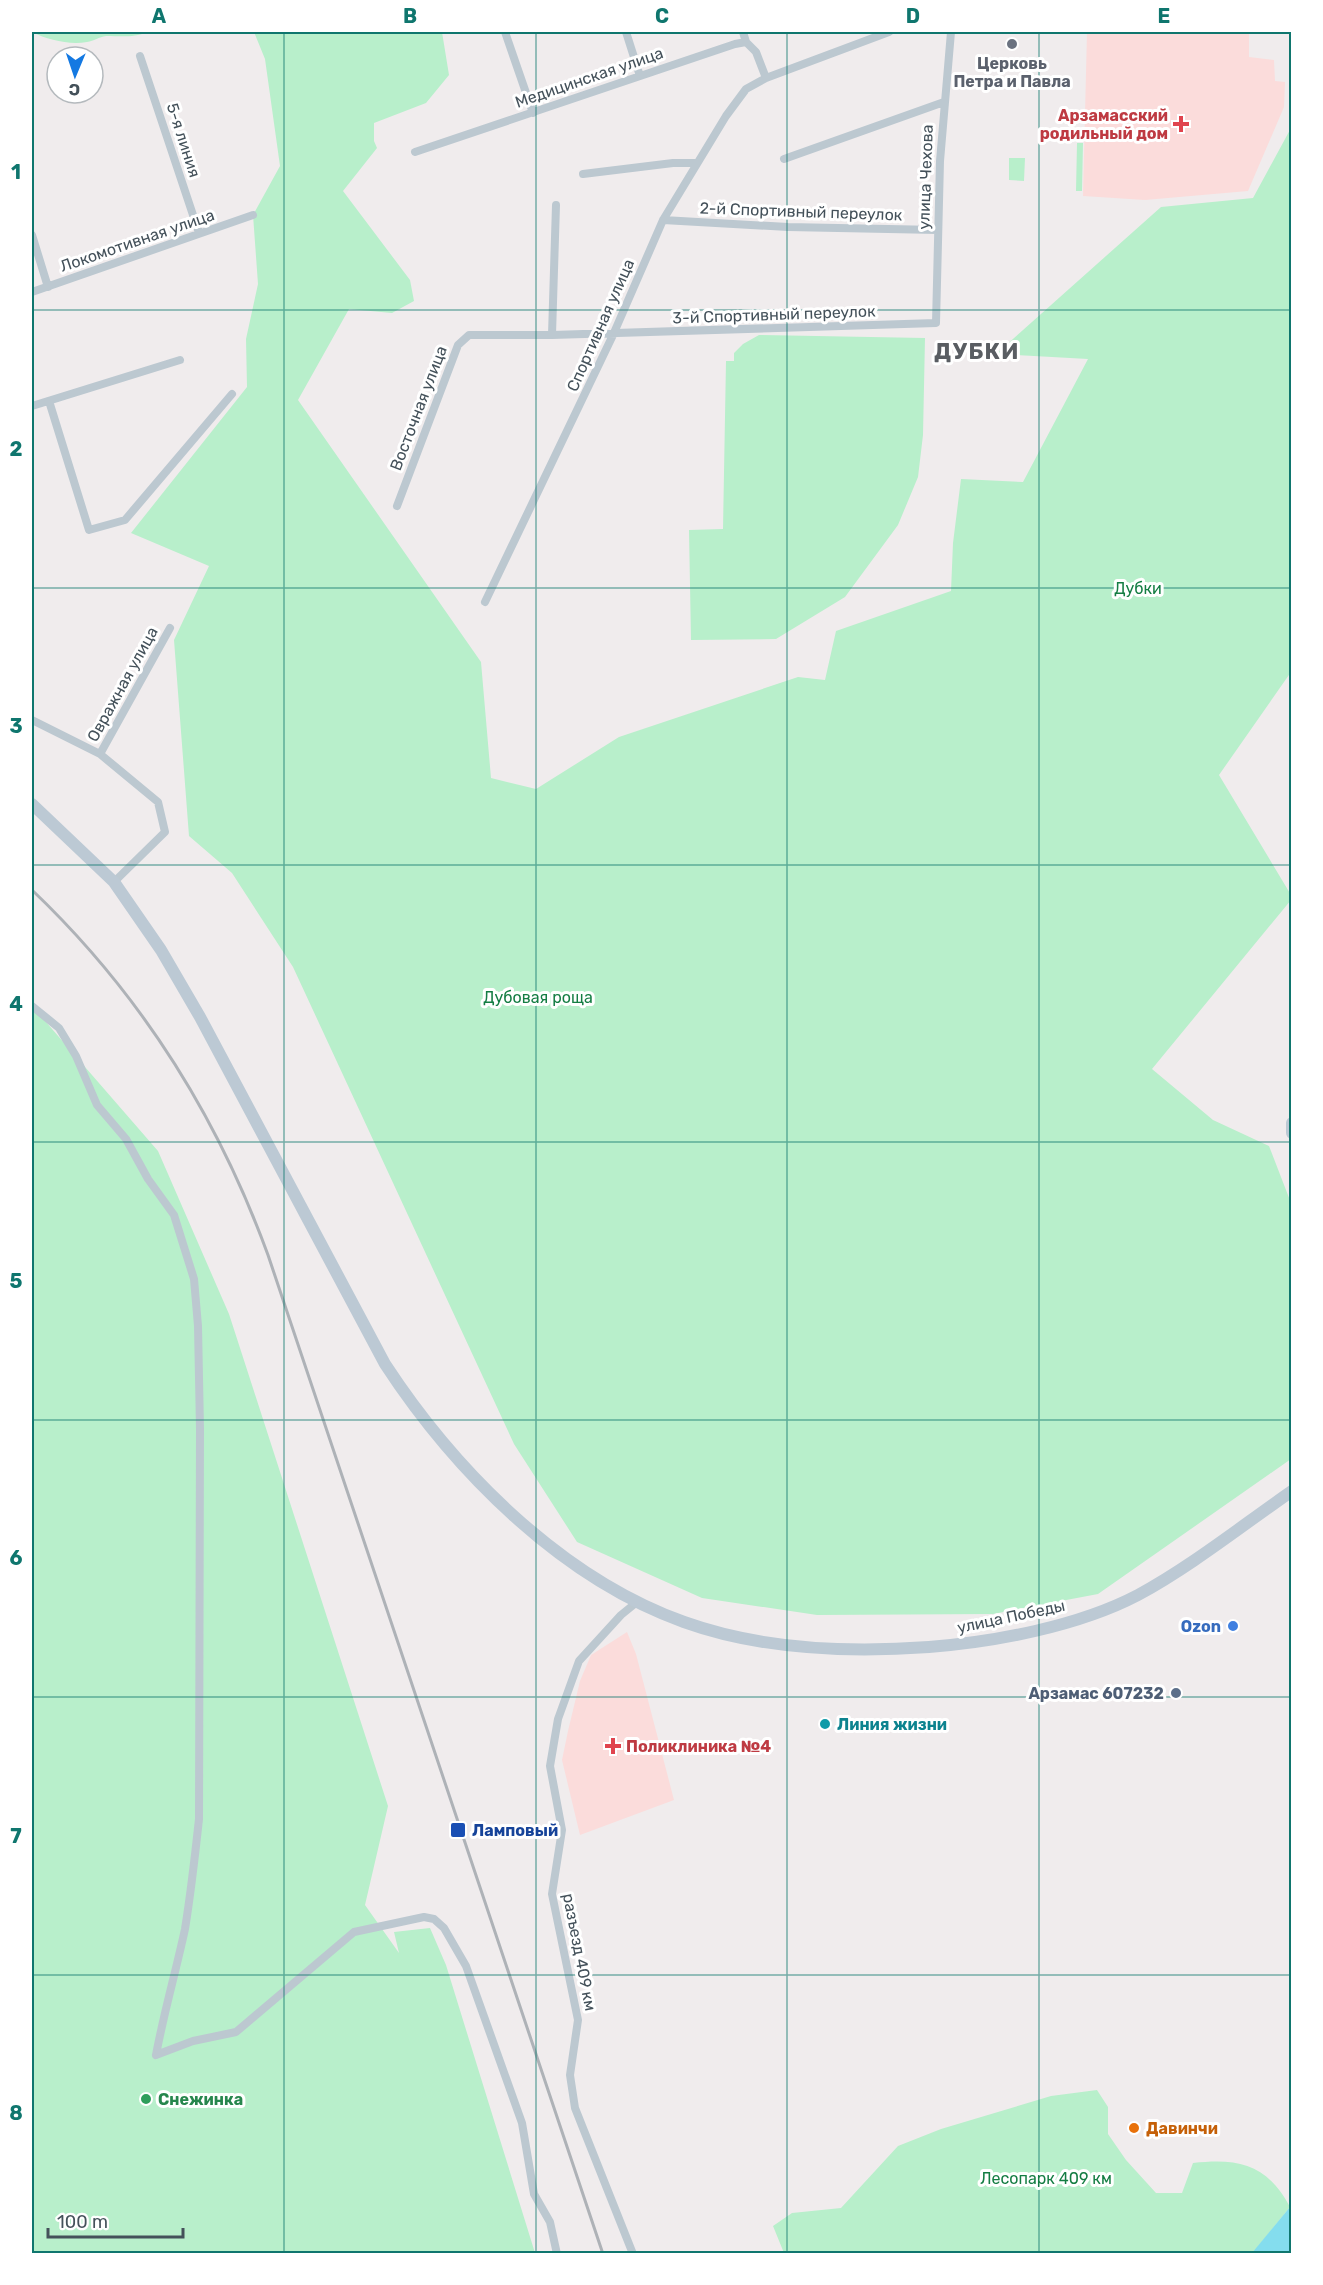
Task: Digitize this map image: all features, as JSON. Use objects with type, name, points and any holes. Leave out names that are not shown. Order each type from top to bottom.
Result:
[{"type":"street","points":[[506,32],[533,112]]},
{"type":"street","points":[[626,32],[640,76]]},
{"type":"street","points":[[742,32],[746,42],[756,52],[766,78],[889,32]]},
{"type":"street","name":"улица Чехова","points":[[936,323],[944,102],[951,32]]},
{"type":"street","name":"Медицинская улица","points":[[415,152],[746,42]]},
{"type":"street","name":"5-я линия","points":[[140,56],[199,233]]},
{"type":"street","name":"Спортивная улица","points":[[485,602],[614,335],[663,220],[746,89],[766,78]]},
{"type":"street","points":[[784,159],[944,102]]},
{"type":"street","points":[[583,174],[673,163],[698,163]]},
{"type":"street","points":[[552,335],[556,206]]},
{"type":"street","name":"Локомотивная улица","points":[[32,292],[253,215]]},
{"type":"street","name":"2-й Спортивный переулок","points":[[663,220],[788,227],[938,230]]},
{"type":"street","points":[[32,235],[48,287]]},
{"type":"street","name":"3-й Спортивный переулок","points":[[614,335],[936,323]]},
{"type":"street","name":"Восточная улица","points":[[397,506],[458,345],[469,335],[614,335]]},
{"type":"street","points":[[32,406],[180,360]]},
{"type":"street","points":[[49,401],[89,530],[125,520],[232,394]]},
{"type":"street","name":"Овражная улица","points":[[100,754],[170,627]]},
{"type":"street","points":[[32,720],[100,754],[158,802],[165,832],[114,882]]},
{"type":"street","name":"улица Победы","points":[[32,804],[114,882],[179,978],[385,1364],[415,1409],[463,1467],[527,1527],[583,1570],[637,1602],[682,1622],[713,1632],[792,1647],[877,1651],[971,1644],[1093,1614],[1138,1595],[1292,1491]]},
{"type":"street","points":[[32,1006],[59,1028],[76,1056],[97,1105],[126,1139],[148,1179],[174,1215],[194,1279],[198,1326],[200,1429],[199,1819],[194,1873],[184,1932],[156,2055],[193,2040],[236,2032],[354,1932],[424,1917],[434,1919],[444,1928],[466,1966],[503,2064],[522,2123],[534,2194],[550,2222],[557,2253]]},
{"type":"street","points":[[1292,1123],[1292,1133]]},
{"type":"street","name":"разъезд 409 км","points":[[633,2253],[575,2108],[571,2086],[570,2075],[578,2020],[552,1894],[562,1830],[550,1766],[558,1719],[579,1661],[621,1615],[637,1602]]},
{"type":"shaded area","name":"Арзамасский родильный дом","points":[[1087,32],[1249,32],[1249,57],[1274,60],[1275,81],[1285,82],[1284,107],[1248,191],[1145,200],[1083,196]]},
{"type":"shaded area","name":"Поликлиника №4","points":[[627,1632],[636,1654],[674,1800],[580,1835],[562,1760],[568,1731],[580,1681],[591,1655]]},
{"type":"green space","points":[[32,32],[148,32],[132,36],[106,36],[73,43]]},
{"type":"green space","points":[[254,32],[442,32],[449,75],[426,103],[374,123],[374,141],[377,148],[343,191],[410,280],[414,301],[392,313],[349,309],[298,400],[481,662],[491,778],[536,789],[619,737],[798,677],[825,680],[836,631],[951,591],[953,543],[961,479],[1023,482],[1088,359],[996,354],[1161,207],[1253,198],[1291,128],[1291,672],[1219,775],[1291,895],[1291,900],[1152,1069],[1213,1120],[1269,1146],[1291,1203],[1291,1459],[1098,1594],[993,1614],[817,1615],[702,1598],[577,1542],[514,1444],[293,967],[232,873],[189,836],[174,640],[209,566],[131,533],[247,387],[246,339],[258,284],[253,215],[280,166],[265,59]]},
{"type":"green space","points":[[1077,143],[1083,143],[1082,191],[1076,191]]},
{"type":"green space","points":[[1009,158],[1025,158],[1024,181],[1009,180]]},
{"type":"green space","points":[[759,335],[925,338],[923,435],[918,477],[898,525],[845,597],[776,639],[691,640],[689,530],[723,529],[726,361],[734,361],[734,353],[743,344]]},
{"type":"green space","points":[[32,1012],[39,1014],[158,1151],[229,1314],[388,1806],[365,1905],[399,1953],[394,1932],[430,1928],[446,1965],[535,2253],[32,2253]]},
{"type":"green space","name":"Лесопарк 409 км","points":[[1097,2090],[1108,2107],[1108,2134],[1126,2160],[1156,2193],[1182,2193],[1193,2163],[1238,2163],[1250,2167],[1272,2181],[1290,2207],[1252,2254],[784,2253],[773,2226],[792,2213],[841,2208],[898,2146],[941,2129],[1051,2096]]},
{"type":"water","points":[[1290,2207],[1291,2253],[1252,2253]]},
{"type":"railway","points":[[32,890],[71,930],[141,1014],[199,1105],[248,1203],[268,1255],[603,2254]]},
{"type":"place","name":"Церковь Петра и Павла","points":[[1012,44]]},
{"type":"place","name":"Арзамасский родильный дом","points":[[1181,124]]},
{"type":"place","name":"Ozon","points":[[1233,1626]]},
{"type":"place","name":"Арзамас 607232","points":[[1176,1693]]},
{"type":"place","name":"Линия жизни","points":[[825,1724]]},
{"type":"place","name":"Поликлиника №4","points":[[613,1746]]},
{"type":"place","name":"Ламповый","points":[[458,1830]]},
{"type":"place","name":"Снежинка","points":[[146,2099]]},
{"type":"place","name":"Давинчи","points":[[1134,2128]]},
{"type":"district","name":"ДУБКИ","points":[[977,351]]},
{"type":"park label","name":"Дубки","points":[[1138,588]]},
{"type":"park label","name":"Дубовая роща","points":[[538,997]]}]
